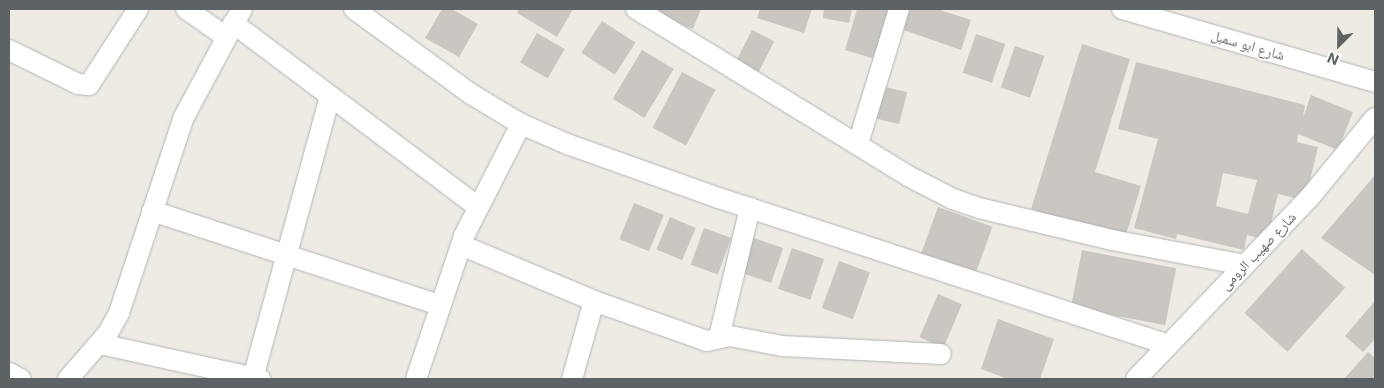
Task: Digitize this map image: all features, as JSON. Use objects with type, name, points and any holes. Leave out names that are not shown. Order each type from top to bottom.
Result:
[{"type":"street","points":[[9,50],[78,84],[89,85],[138,9]]},
{"type":"street","points":[[186,9],[233,23],[478,207]]},
{"type":"street","points":[[354,9],[471,94],[522,124],[592,154],[750,208],[1168,345]]},
{"type":"street","points":[[636,9],[925,186],[979,208],[1112,240],[1244,265]]},
{"type":"street","points":[[858,144],[899,9]]},
{"type":"street","name":"شارع ابو سمبل","points":[[1122,9],[1375,82]]},
{"type":"street","points":[[68,379],[100,344],[119,313],[184,116],[233,23]]},
{"type":"street","points":[[100,344],[225,375],[257,378],[330,96]]},
{"type":"street","name":"شارع صهيب الرومى","points":[[1136,379],[1310,197],[1375,118]]},
{"type":"street","points":[[416,379],[461,245],[478,207],[522,124]]},
{"type":"street","points":[[719,337],[750,208]]},
{"type":"street","points":[[152,211],[440,305]]},
{"type":"street","points":[[461,245],[594,301],[688,336],[710,341],[719,337],[797,347],[941,354]]},
{"type":"street","points":[[572,379],[594,301]]},
{"type":"street","points":[[9,373],[21,379]]},
{"type":"building","points":[[442,9],[452,9],[478,24],[459,57],[425,38]]},
{"type":"building","points":[[519,9],[573,9],[557,37],[517,13]]},
{"type":"building","points":[[655,9],[701,9],[693,29],[653,13]]},
{"type":"building","points":[[760,9],[812,9],[804,33],[757,18]]},
{"type":"building","points":[[824,9],[852,9],[849,23],[823,18]]},
{"type":"building","points":[[857,9],[889,9],[875,59],[845,50]]},
{"type":"building","points":[[904,9],[937,9],[971,20],[961,50],[898,28]]},
{"type":"building","points":[[602,21],[636,43],[615,75],[581,53]]},
{"type":"building","points":[[752,30],[774,41],[755,79],[733,67]]},
{"type":"building","points":[[537,33],[565,49],[548,78],[520,62]]},
{"type":"building","points":[[976,34],[1005,44],[992,83],[963,73]]},
{"type":"building","points":[[1082,44],[1130,59],[1095,172],[1141,186],[1125,238],[1031,209]]},
{"type":"building","points":[[1015,46],[1044,56],[1030,98],[1001,88]]},
{"type":"building","points":[[642,50],[674,69],[644,118],[613,99]]},
{"type":"building","points":[[1136,62],[1305,105],[1303,117],[1311,95],[1353,112],[1338,150],[1298,134],[1297,142],[1318,147],[1307,193],[1301,191],[1299,199],[1278,194],[1267,240],[1247,235],[1244,250],[1177,234],[1176,239],[1134,228],[1158,139],[1118,129]],"holes":[[[1223,173],[1257,180],[1248,214],[1216,206]]]},
{"type":"building","points":[[682,72],[716,90],[686,145],[652,128]]},
{"type":"building","points":[[878,85],[907,92],[899,124],[870,117]]},
{"type":"building","points":[[1375,175],[1375,275],[1321,238]]},
{"type":"building","points":[[634,203],[664,215],[649,251],[619,239]]},
{"type":"building","points":[[938,207],[993,227],[975,275],[921,255]]},
{"type":"building","points":[[670,217],[696,228],[682,260],[656,249]]},
{"type":"building","points":[[704,228],[731,238],[718,275],[691,265]]},
{"type":"building","points":[[751,237],[783,248],[771,283],[739,272]]},
{"type":"building","points":[[792,248],[824,259],[810,300],[778,289]]},
{"type":"building","points":[[1302,249],[1345,288],[1288,352],[1244,313]]},
{"type":"building","points":[[1082,250],[1176,268],[1165,325],[1071,307]]},
{"type":"building","points":[[839,261],[870,272],[853,319],[822,308]]},
{"type":"building","points":[[938,294],[962,304],[944,347],[920,337]]},
{"type":"building","points":[[1375,301],[1375,339],[1363,352],[1345,336]]},
{"type":"building","points":[[998,319],[1054,339],[1040,379],[1008,379],[981,369]]},
{"type":"building","points":[[1368,352],[1375,358],[1375,379],[1344,379]]}]
